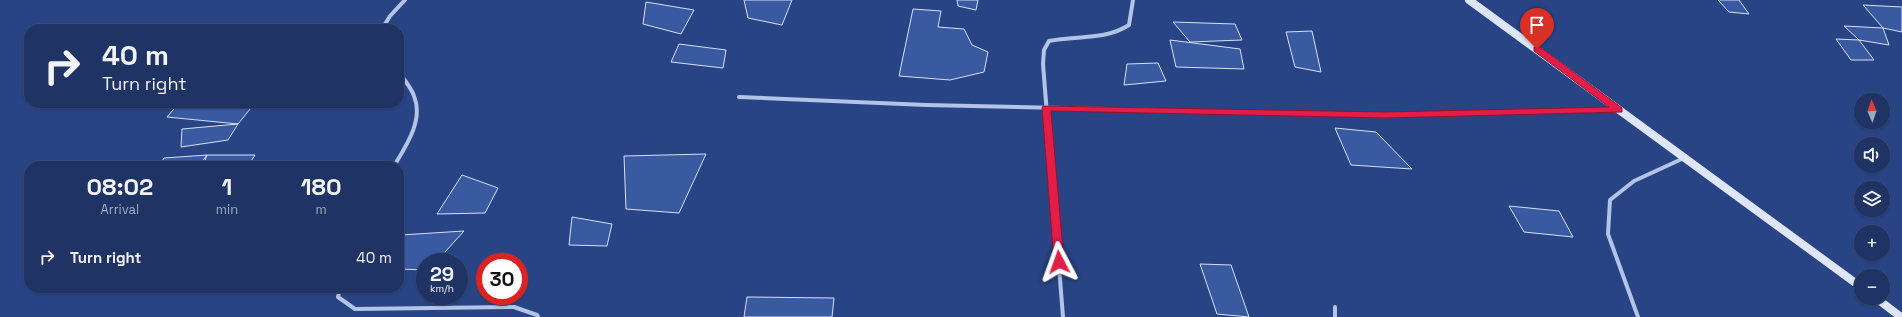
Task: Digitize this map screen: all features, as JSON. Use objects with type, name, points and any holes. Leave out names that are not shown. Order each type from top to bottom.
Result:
[{"type":"main road","points":[[1469,0],[1854,282]]},
{"type":"main road","points":[[1886,305],[1902,317]]},
{"type":"street","points":[[385,24],[390,16],[405,0]]},
{"type":"street","points":[[1063,317],[1046,108],[1043,64],[1044,50],[1049,41],[1063,37],[1114,35],[1128,25],[1133,0]]},
{"type":"street","points":[[397,161],[413,131],[418,110],[414,96],[404,80]]},
{"type":"street","points":[[739,97],[926,105],[1385,115],[1619,110]]},
{"type":"street","points":[[1638,317],[1608,234],[1610,200],[1634,181],[1684,158]]},
{"type":"street","points":[[339,293],[338,297],[355,309],[514,307],[537,315],[538,317]]},
{"type":"street","points":[[1335,307],[1335,317]]},
{"type":"building","points":[[744,0],[792,0],[782,25],[748,18]]},
{"type":"building","points":[[957,0],[978,0],[976,10],[958,6]]},
{"type":"building","points":[[1718,0],[1739,0],[1749,14],[1729,12]]},
{"type":"building","points":[[646,2],[694,10],[681,34],[643,24]]},
{"type":"building","points":[[1863,5],[1902,7],[1902,32],[1883,28]]},
{"type":"building","points":[[913,9],[941,11],[938,27],[964,29],[972,45],[988,52],[984,72],[950,80],[899,76]]},
{"type":"building","points":[[1173,22],[1235,24],[1242,40],[1190,42]]},
{"type":"building","points":[[1844,26],[1883,28],[1889,45],[1859,40]]},
{"type":"building","points":[[1312,31],[1321,72],[1295,67],[1286,32]]},
{"type":"building","points":[[1836,39],[1859,40],[1874,60],[1851,60]]},
{"type":"building","points":[[1170,40],[1240,49],[1244,69],[1176,67]]},
{"type":"building","points":[[679,44],[726,50],[723,68],[671,62]]},
{"type":"building","points":[[1158,63],[1166,81],[1124,85],[1127,64]]},
{"type":"building","points":[[175,108],[251,108],[238,124],[167,117]]},
{"type":"building","points":[[238,124],[228,140],[181,147],[182,129]]},
{"type":"building","points":[[1335,128],[1376,132],[1412,169],[1351,165]]},
{"type":"building","points":[[706,154],[679,213],[626,209],[624,156]]},
{"type":"building","points":[[207,155],[203,161],[162,161],[164,158]]},
{"type":"building","points":[[207,155],[255,155],[251,161],[205,161]]},
{"type":"building","points":[[462,175],[498,188],[485,213],[437,214]]},
{"type":"building","points":[[1509,206],[1559,211],[1573,237],[1524,232]]},
{"type":"building","points":[[572,217],[612,224],[607,246],[569,245]]},
{"type":"building","points":[[464,231],[444,253],[416,253],[416,270],[404,269],[404,235]]},
{"type":"building","points":[[1200,264],[1231,265],[1249,317],[1217,314]]},
{"type":"building","points":[[747,297],[834,298],[832,317],[744,317]]},
{"type":"route","points":[[1059,262],[1046,108],[1385,115],[1619,110],[1537,49]]}]
